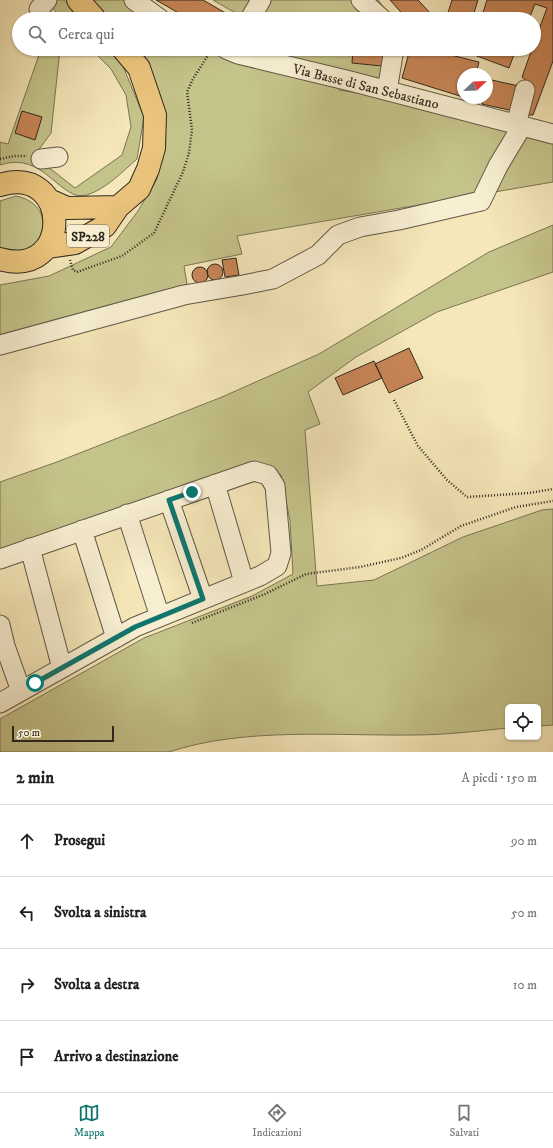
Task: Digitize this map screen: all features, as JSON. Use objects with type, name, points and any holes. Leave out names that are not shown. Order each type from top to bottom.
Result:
[{"type":"main road","points":[[78,0],[89,12]]},
{"type":"main road","points":[[49,200],[67,208],[118,207],[139,189],[148,169],[154,148],[155,115],[139,68],[129,56]]},
{"type":"main road","points":[[0,185],[14,182],[27,184],[39,190],[49,200],[54,211],[55,224],[53,236],[47,247],[31,259],[4,262]]},
{"type":"main road","name":"SP228","points":[[47,247],[75,243],[105,226],[118,207]]},
{"type":"street","points":[[134,0],[150,12]]},
{"type":"street","points":[[254,12],[261,0]]},
{"type":"street","points":[[361,0],[374,12]]},
{"type":"street","name":"Via Basse di San Sebastiano","points":[[246,56],[553,134]]},
{"type":"street","points":[[387,91],[393,56]]},
{"type":"street","points":[[0,344],[184,295],[243,285],[272,278],[318,255],[338,235],[360,227],[399,220],[481,201],[519,126],[525,90]]},
{"type":"street","points":[[0,558],[254,471],[268,475],[275,486],[281,553],[277,566],[244,582],[135,627],[0,703]]},
{"type":"street","points":[[215,484],[244,582]]},
{"type":"street","points":[[169,500],[203,599]]},
{"type":"street","points":[[127,514],[160,617]]},
{"type":"street","points":[[82,530],[116,638]]},
{"type":"street","points":[[30,548],[62,668]]},
{"type":"street","points":[[0,625],[5,646],[21,691]]},
{"type":"path","points":[[0,159],[14,156],[50,158]]},
{"type":"path","points":[[69,258],[73,270],[78,272]]},
{"type":"path","points":[[394,400],[418,446],[447,480],[467,497],[529,493],[553,489]]},
{"type":"path","points":[[184,626],[265,594],[306,574],[360,568],[401,558],[421,550],[461,526],[516,507],[553,501]]},
{"type":"shaded area","points":[[45,0],[64,0],[75,12],[56,12]]},
{"type":"shaded area","points":[[87,0],[125,0],[141,12],[98,12]]},
{"type":"shaded area","points":[[213,0],[378,0],[387,12],[234,12]]},
{"type":"shaded area","points":[[39,56],[59,56],[51,133],[34,156],[75,188],[122,155],[131,127],[126,95],[111,69],[98,56],[117,56],[120,59],[144,117],[137,159],[120,175],[101,189],[87,195],[77,195],[68,192],[40,170],[29,164],[16,162],[0,165],[0,142],[8,144]]},
{"type":"shaded area","points":[[136,56],[226,56],[239,62],[242,56],[400,56],[395,82],[339,70],[339,90],[389,98],[553,139],[553,182],[237,236],[242,254],[184,266],[188,290],[0,335],[0,285],[49,276],[111,247],[138,211],[157,179],[164,118]]},
{"type":"shaded area","points":[[16,196],[31,202],[40,211],[43,222],[41,233],[36,243],[27,249],[14,252],[0,248],[0,201]]},
{"type":"shaded area","points":[[553,225],[553,272],[437,312],[356,357],[308,392],[320,424],[305,430],[317,586],[374,580],[463,537],[542,510],[553,509],[553,725],[541,726],[541,704],[505,704],[505,728],[461,733],[426,735],[290,734],[259,736],[198,744],[169,752],[0,752],[0,719],[144,638],[252,596],[293,574],[290,521],[281,475],[256,463],[0,550],[0,482],[57,462],[222,397],[319,354],[489,252]]},
{"type":"building","points":[[156,0],[203,0],[224,12],[177,12]]},
{"type":"building","points":[[390,0],[418,0],[429,12],[401,12]]},
{"type":"building","points":[[452,0],[478,0],[474,12],[448,12]]},
{"type":"building","points":[[487,0],[553,0],[553,61],[533,115],[521,115],[531,84],[522,77],[530,56],[541,56],[541,24],[547,8],[535,4],[532,12],[483,12]]},
{"type":"building","points":[[352,56],[383,56],[382,66],[352,63]]},
{"type":"building","points":[[408,56],[455,56],[479,62],[478,68],[457,68],[457,95],[402,78]]},
{"type":"building","points":[[477,56],[513,56],[509,68]]},
{"type":"building","points":[[493,80],[519,86],[514,111],[482,104],[493,104]]},
{"type":"building","points":[[22,111],[42,117],[35,140],[15,133]]},
{"type":"building","points":[[236,258],[239,275],[225,277],[222,260]]},
{"type":"building","points":[[215,264],[221,266],[223,272],[221,278],[215,280],[209,278],[207,272],[209,266]]},
{"type":"building","points":[[200,267],[206,269],[208,275],[206,281],[200,283],[194,281],[192,275],[194,269]]},
{"type":"building","points":[[409,348],[423,378],[389,393],[375,364]]},
{"type":"building","points":[[374,361],[382,378],[343,395],[335,378]]},
{"type":"route","points":[[35,683],[135,627],[203,599],[169,500],[192,492]]}]
